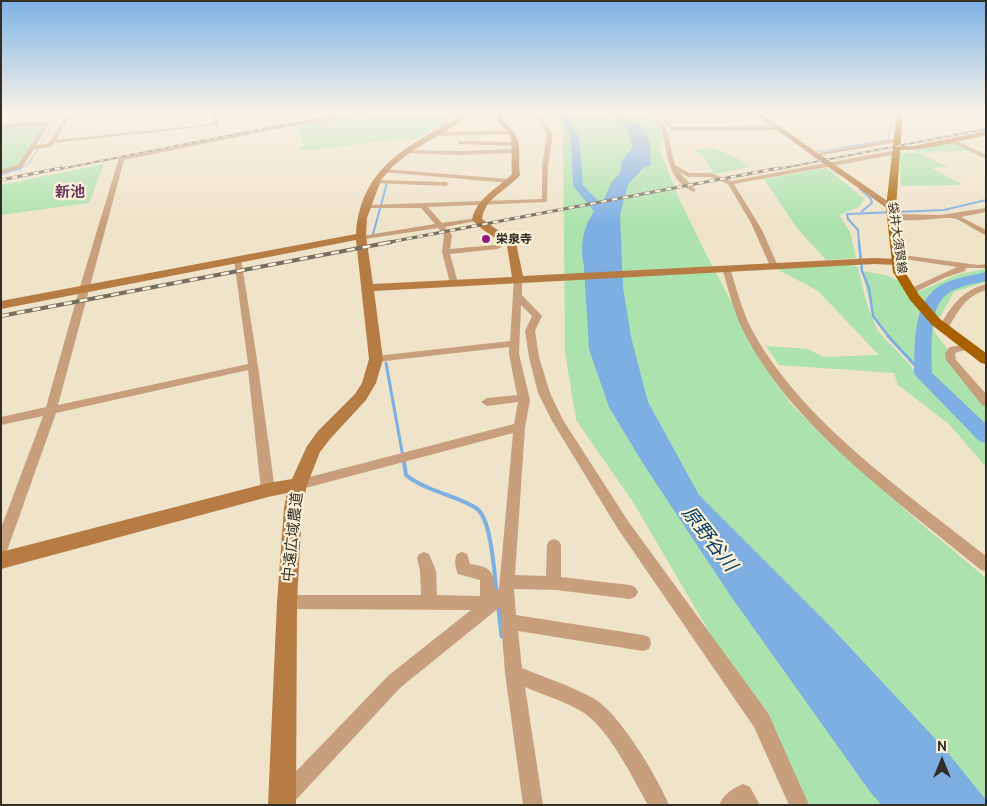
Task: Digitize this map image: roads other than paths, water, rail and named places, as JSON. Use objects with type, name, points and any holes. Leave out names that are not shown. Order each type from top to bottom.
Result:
[{"type":"main road","name":"袋井大須賀線","points":[[896,149],[892,211],[899,272],[912,295],[940,325],[986,360]]},
{"type":"street","points":[[1,172],[20,166],[32,149]]},
{"type":"street","points":[[1,548],[51,410],[83,290],[121,160],[178,149]]},
{"type":"street","name":"中遠広域農道","points":[[280,803],[287,602],[293,508],[298,485],[313,450],[324,435],[361,397],[372,378],[376,359],[362,237],[362,218],[376,182],[384,171],[411,149]]},
{"type":"street","points":[[405,152],[459,153],[509,149]]},
{"type":"street","points":[[477,220],[482,204],[516,175],[514,158],[516,149]]},
{"type":"street","points":[[366,207],[545,201],[546,162],[549,149]]},
{"type":"street","points":[[668,149],[672,164],[684,182],[693,190]]},
{"type":"street","points":[[808,149],[866,189],[892,211],[915,218],[955,216],[986,210]]},
{"type":"street","points":[[816,154],[888,149]]},
{"type":"street","points":[[672,164],[688,175],[711,175],[730,183],[890,153],[895,149]]},
{"type":"street","points":[[969,149],[986,157]]},
{"type":"street","points":[[384,171],[509,181]]},
{"type":"street","points":[[444,204],[446,184],[449,176]]},
{"type":"street","points":[[376,182],[446,184]]},
{"type":"street","points":[[730,183],[752,217],[766,245],[768,259],[774,266]]},
{"type":"street","points":[[866,189],[892,196]]},
{"type":"street","points":[[423,206],[448,235],[446,252],[454,283]]},
{"type":"street","points":[[974,213],[986,219]]},
{"type":"street","points":[[955,216],[986,233]]},
{"type":"street","points":[[1,305],[362,237],[442,227],[477,220]]},
{"type":"street","points":[[280,803],[395,681],[498,595],[523,398],[514,354],[518,279],[514,249],[509,241],[483,228],[477,220]]},
{"type":"street","points":[[446,252],[497,248],[509,241]]},
{"type":"street","points":[[369,288],[898,259],[986,266]]},
{"type":"street","points":[[238,260],[268,490]]},
{"type":"street","points":[[912,295],[941,276],[962,269],[961,265]]},
{"type":"street","points":[[722,268],[748,331],[773,372],[796,399],[857,458],[986,565]]},
{"type":"street","points":[[940,325],[958,301],[978,289],[986,287]]},
{"type":"street","points":[[517,295],[537,316],[530,331],[534,357],[544,393],[558,421],[623,525],[761,720],[799,805]]},
{"type":"street","points":[[376,359],[514,344]]},
{"type":"street","points":[[968,347],[954,349],[950,353],[951,360],[986,402]]},
{"type":"street","points":[[1,421],[253,366]]},
{"type":"street","points":[[487,402],[523,398]]},
{"type":"street","points":[[1,561],[268,490],[298,485],[399,460],[519,427]]},
{"type":"street","points":[[553,583],[554,545]]},
{"type":"street","points":[[424,558],[428,571],[429,602]]},
{"type":"street","points":[[462,558],[463,569],[480,572],[487,577],[498,595],[509,622],[514,673],[533,805]]},
{"type":"street","points":[[287,602],[429,602],[498,595],[553,583],[630,592]]},
{"type":"street","points":[[509,622],[643,643]]},
{"type":"street","points":[[514,673],[588,705],[601,715],[624,744],[659,805]]},
{"type":"street","points":[[729,805],[743,794],[750,805]]},
{"type":"water","points":[[632,149],[650,149],[651,165],[631,173],[620,215],[623,287],[631,337],[648,402],[699,495],[828,624],[943,747],[986,800],[986,805],[882,805],[871,793],[730,595],[644,465],[609,407],[589,349],[584,267],[600,210],[611,183],[620,173],[622,161]]},
{"type":"waterway","points":[[19,170],[29,163],[38,149]]},
{"type":"waterway","name":"原野谷川","points":[[576,149],[578,186],[600,210]]},
{"type":"waterway","points":[[833,170],[809,153],[836,149]]},
{"type":"waterway","name":"原野谷川","points":[[593,274],[588,249],[591,228],[610,197],[643,162],[642,152]]},
{"type":"waterway","points":[[1,174],[21,168]]},
{"type":"waterway","points":[[831,168],[841,175]]},
{"type":"waterway","points":[[373,234],[387,183]]},
{"type":"waterway","points":[[860,189],[871,199],[872,203],[862,211]]},
{"type":"waterway","points":[[859,243],[858,230],[848,219],[847,214],[944,210],[986,200]]},
{"type":"waterway","points":[[859,242],[862,271],[869,288],[873,316],[889,337]]},
{"type":"waterway","points":[[986,276],[951,286],[941,291],[935,297],[930,306],[925,329],[923,374],[986,436]]},
{"type":"waterway","points":[[888,336],[923,374]]},
{"type":"waterway","points":[[386,363],[403,457]]},
{"type":"waterway","points":[[403,456],[406,475],[414,481],[468,503],[481,514],[489,535],[497,594]]},
{"type":"waterway","points":[[498,605],[499,611]]},
{"type":"waterway","points":[[499,609],[502,636]]},
{"type":"railway","points":[[55,170],[163,149]]},
{"type":"railway","points":[[773,170],[884,149]]},
{"type":"railway","points":[[1,180],[61,168]]},
{"type":"railway","points":[[385,243],[779,168]]},
{"type":"railway","points":[[1,316],[391,242]]},
{"type":"place","name":"栄泉寺","points":[[486,239]]},
{"type":"district","name":"新池","points":[[70,193]]}]
